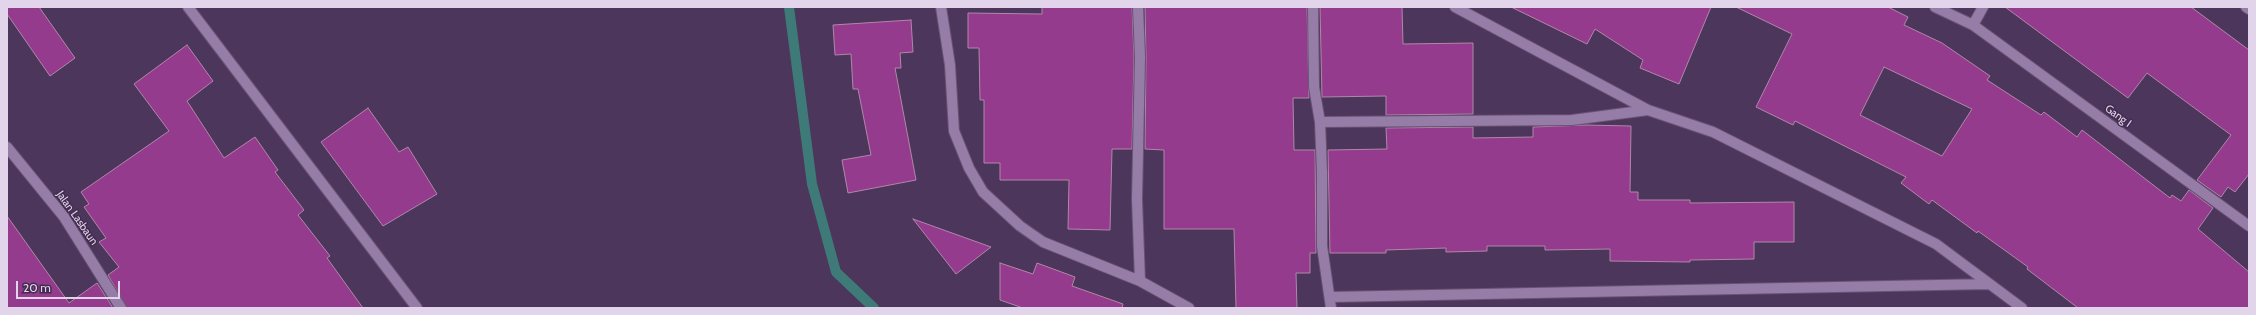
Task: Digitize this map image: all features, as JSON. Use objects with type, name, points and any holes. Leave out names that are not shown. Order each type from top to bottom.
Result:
[{"type":"street","points":[[188,7],[417,308]]},
{"type":"street","points":[[941,7],[950,65],[954,131],[969,168],[983,192],[1020,226],[1043,242],[1140,281],[1189,308]]},
{"type":"street","points":[[1138,7],[1140,57],[1137,199],[1140,281]]},
{"type":"street","points":[[1313,7],[1314,87],[1320,122],[1322,246],[1331,297],[1331,308]]},
{"type":"street","points":[[1455,7],[1648,110],[1713,132],[1936,244],[2022,308]]},
{"type":"street","name":"Gang I","points":[[1935,7],[1973,25],[2249,226]]},
{"type":"street","points":[[1973,25],[1983,7]]},
{"type":"street","points":[[1320,122],[1572,120],[1648,110]]},
{"type":"street","name":"Jalan Lasbaun","points":[[7,147],[64,217],[121,308]]},
{"type":"street","points":[[1331,297],[1989,284]]},
{"type":"building","points":[[7,7],[39,7],[75,58],[50,76],[7,14]]},
{"type":"building","points":[[1042,7],[1132,7],[1134,57],[1132,149],[1112,149],[1110,230],[1068,229],[1069,180],[1000,180],[1000,163],[984,163],[984,100],[980,100],[979,48],[968,48],[968,13],[1042,14]]},
{"type":"building","points":[[1145,7],[1307,7],[1309,98],[1293,98],[1294,150],[1315,150],[1316,253],[1310,253],[1310,273],[1296,273],[1297,308],[1236,308],[1234,229],[1164,229],[1164,150],[1145,149]]},
{"type":"building","points":[[1320,7],[1402,7],[1403,44],[1473,43],[1473,114],[1386,115],[1386,96],[1322,97]]},
{"type":"building","points":[[1511,7],[1711,7],[1679,84],[1640,68],[1643,60],[1595,29],[1587,44]]},
{"type":"building","points":[[1736,7],[1888,7],[1908,17],[1904,25],[1942,43],[1990,76],[1987,80],[2041,115],[2044,112],[2077,137],[2082,130],[2170,198],[2172,195],[2181,201],[2189,190],[2213,208],[2198,229],[2249,272],[2249,308],[2078,308],[2027,269],[2028,267],[1978,231],[1977,233],[1932,200],[1929,204],[1901,183],[1906,177],[1795,121],[1793,125],[1756,107],[1792,34]],"holes":[[[1884,67],[1972,109],[1942,156],[1860,115]]]},
{"type":"building","points":[[2005,7],[2191,7],[2249,50],[2249,174],[2235,192],[2228,187],[2221,197],[2197,180],[2231,135],[2147,73],[2128,98]]},
{"type":"building","points":[[911,20],[913,52],[900,53],[901,68],[895,68],[916,180],[848,193],[842,160],[871,155],[858,89],[853,89],[851,54],[835,55],[833,25]]},
{"type":"building","points":[[187,45],[213,81],[187,101],[224,158],[255,137],[278,170],[275,172],[304,210],[298,215],[330,256],[327,258],[363,308],[127,308],[108,275],[119,267],[99,242],[106,238],[84,207],[89,204],[81,192],[169,131],[134,84]]},
{"type":"building","points":[[368,108],[399,152],[408,147],[437,194],[383,226],[321,142]]},
{"type":"building","points":[[1586,125],[1631,126],[1630,192],[1638,192],[1638,200],[1690,200],[1690,203],[1794,202],[1794,242],[1754,242],[1754,259],[1690,260],[1690,262],[1610,261],[1610,249],[1545,250],[1545,246],[1487,246],[1487,251],[1446,252],[1446,248],[1386,250],[1386,253],[1330,253],[1328,150],[1387,149],[1386,128],[1473,127],[1473,138],[1533,137],[1533,127]]},
{"type":"building","points":[[7,216],[69,303],[97,283],[113,308],[7,308]]},
{"type":"building","points":[[913,219],[991,247],[956,274]]},
{"type":"building","points":[[1000,263],[1033,274],[1037,263],[1075,277],[1072,286],[1123,304],[1122,308],[1023,308],[1000,300]]},
{"type":"waterway","points":[[789,7],[812,184],[836,272],[874,308]]}]
